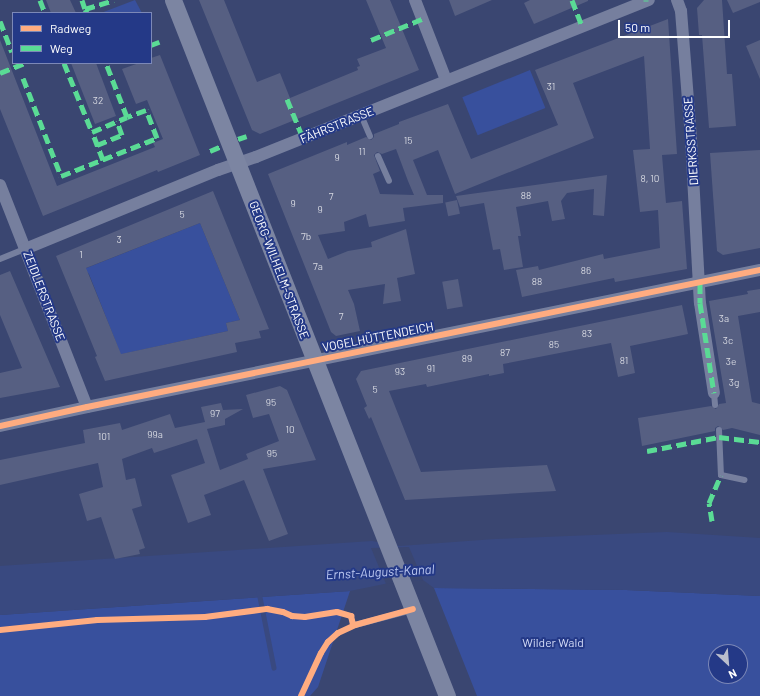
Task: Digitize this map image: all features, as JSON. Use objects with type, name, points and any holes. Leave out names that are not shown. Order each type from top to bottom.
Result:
[{"type":"street","name":"GEORG-WILHELM-STRASSE","points":[[173,0],[447,696]]},
{"type":"street","points":[[415,0],[446,80]]},
{"type":"street","name":"FÄHRSTRASSE","points":[[25,249],[218,170],[237,164],[649,0]]},
{"type":"street","name":"DIERKSSTRASSE","points":[[677,0],[680,11],[691,139],[700,302],[715,399]]},
{"type":"street","name":"ZEIDLERSTRASSE","points":[[0,185],[87,407]]},
{"type":"street","name":"VOGELHÜTTENDEICH","points":[[0,426],[315,360],[760,270]]},
{"type":"lane","points":[[361,114],[370,136]]},
{"type":"lane","points":[[378,156],[389,181]]},
{"type":"lane","points":[[0,259],[25,249]]},
{"type":"lane","points":[[719,430],[721,475],[744,480]]},
{"type":"lane","points":[[355,625],[414,609]]},
{"type":"green space","points":[[135,0],[141,12],[104,12]]},
{"type":"green space","points":[[530,70],[545,108],[478,135],[462,97]]},
{"type":"green space","points":[[200,223],[240,320],[226,323],[228,331],[122,354],[115,357],[119,350],[89,274],[84,269]]},
{"type":"green space","name":"Wilder Wald","points":[[434,588],[626,590],[760,596],[760,696],[477,696]]},
{"type":"green space","points":[[350,591],[318,687],[310,696],[0,696],[0,615]]},
{"type":"water","name":"Ernst-August-Kanal","points":[[667,532],[760,538],[760,596],[626,590],[434,588],[423,580],[389,583],[350,591],[0,615],[0,566],[372,541],[400,546],[495,539]]},
{"type":"pier","points":[[409,547],[423,580],[386,584],[371,548]]},
{"type":"building","points":[[46,0],[70,0],[76,12],[51,12]]},
{"type":"building","points":[[199,0],[224,0],[257,82],[280,73],[290,98],[358,70],[357,67],[360,66],[357,59],[386,48],[366,0],[390,0],[419,70],[260,134],[252,130]]},
{"type":"building","points":[[449,0],[492,0],[455,16]]},
{"type":"building","points":[[530,0],[588,1],[534,24],[524,3]]},
{"type":"building","points":[[704,0],[722,0],[727,74],[732,74],[736,126],[709,128],[702,35],[699,35],[697,8]]},
{"type":"building","points":[[727,0],[760,0],[760,2],[733,13]]},
{"type":"building","points":[[668,19],[677,154],[662,155],[666,203],[682,201],[687,269],[615,282],[614,278],[522,297],[516,270],[538,266],[539,270],[603,254],[604,259],[660,248],[658,210],[640,212],[633,150],[650,149],[644,56],[573,83],[594,138],[455,194],[438,150],[413,160],[427,195],[443,195],[443,203],[403,208],[405,221],[369,227],[366,214],[344,222],[345,231],[318,235],[328,259],[348,251],[372,247],[371,242],[406,229],[415,274],[397,278],[401,301],[383,304],[385,284],[348,290],[354,304],[360,331],[336,336],[331,332],[268,174],[347,142],[347,145],[366,137],[371,140],[374,137],[374,134],[399,124],[399,122],[448,104],[471,159],[558,125],[535,70]],"holes":[[[396,149],[414,195],[380,194],[373,174],[380,171],[374,155],[377,152],[382,154]]]},
{"type":"building","points":[[0,40],[57,186],[155,147],[153,143],[163,139],[147,100],[136,104],[122,69],[136,64],[152,64],[152,58],[160,55],[200,155],[158,172],[157,170],[43,216],[0,109]]},
{"type":"building","points":[[760,40],[760,79],[746,46]]},
{"type":"building","points":[[71,64],[96,64],[116,116],[95,124]]},
{"type":"building","points":[[760,150],[760,248],[723,255],[717,251],[710,153]]},
{"type":"building","points":[[607,175],[604,216],[593,215],[594,189],[567,193],[561,201],[565,219],[552,221],[548,201],[516,207],[521,236],[518,236],[523,267],[504,270],[500,249],[493,250],[484,203],[460,207],[456,196]]},
{"type":"building","points":[[213,191],[269,329],[259,331],[261,338],[235,343],[237,352],[105,381],[95,357],[97,356],[56,256]],"holes":[[[200,223],[240,320],[226,323],[228,331],[121,354],[86,268]]]},
{"type":"building","points":[[457,200],[460,214],[448,216],[445,202]]},
{"type":"building","points":[[10,271],[60,387],[0,398],[0,373],[22,368],[0,315],[0,275]]},
{"type":"building","points":[[458,279],[463,307],[447,309],[442,282]]},
{"type":"building","points":[[760,289],[760,312],[738,316],[752,402],[760,404],[760,435],[732,428],[723,430],[718,426],[715,428],[715,431],[642,446],[638,418],[711,406],[716,409],[719,404],[726,403],[709,301],[748,294],[747,291]]},
{"type":"building","points":[[682,305],[688,334],[630,346],[635,373],[618,377],[611,343],[503,364],[504,373],[489,376],[489,374],[427,387],[426,384],[389,391],[421,472],[547,465],[556,491],[405,500],[371,417],[369,419],[364,408],[367,406],[356,379],[361,371]]},
{"type":"building","points":[[280,386],[287,390],[316,460],[263,469],[288,534],[269,541],[244,480],[204,495],[211,515],[188,523],[171,475],[205,463],[197,439],[154,453],[152,448],[122,459],[126,480],[135,478],[142,506],[132,509],[145,548],[139,550],[140,554],[115,559],[101,517],[87,521],[79,494],[103,487],[98,463],[0,485],[0,460],[85,443],[83,430],[120,423],[122,430],[170,414],[175,428],[205,422],[201,407],[221,403],[223,410],[243,409],[225,419],[225,425],[207,429],[220,470],[248,459],[246,454],[279,441],[269,414],[253,418],[246,395]]},
{"type":"waterway","points":[[259,592],[274,668]]},
{"type":"marked path","points":[[40,0],[45,12]]},
{"type":"marked path","points":[[82,0],[85,9]]},
{"type":"marked path","points":[[86,12],[85,9],[114,0]]},
{"type":"marked path","points":[[572,0],[582,26]]},
{"type":"marked path","points":[[371,40],[422,19]]},
{"type":"marked path","points":[[0,21],[12,52]]},
{"type":"marked path","points":[[152,45],[159,42]]},
{"type":"marked path","points":[[0,73],[22,64]]},
{"type":"marked path","points":[[64,64],[92,132]]},
{"type":"marked path","points":[[23,78],[61,176],[157,138],[146,110],[127,117],[106,64]]},
{"type":"marked path","points":[[287,99],[303,138]]},
{"type":"marked path","points":[[103,160],[92,132],[127,117]]},
{"type":"marked path","points":[[97,145],[122,135],[117,121]]},
{"type":"marked path","points":[[238,139],[247,136]]},
{"type":"marked path","points":[[210,151],[222,146]]},
{"type":"marked path","points":[[700,283],[700,303],[714,393]]},
{"type":"marked path","points":[[647,451],[719,437],[760,442]]},
{"type":"marked path","points":[[712,521],[709,503],[721,475]]},
{"type":"cycle path","points":[[0,426],[760,270]]},
{"type":"cycle path","points":[[0,630],[97,620],[205,617],[267,609],[283,612],[292,616],[305,617],[337,612],[351,616],[353,625]]},
{"type":"cycle path","points":[[301,696],[321,653],[328,642],[338,633],[355,625],[413,609]]}]
